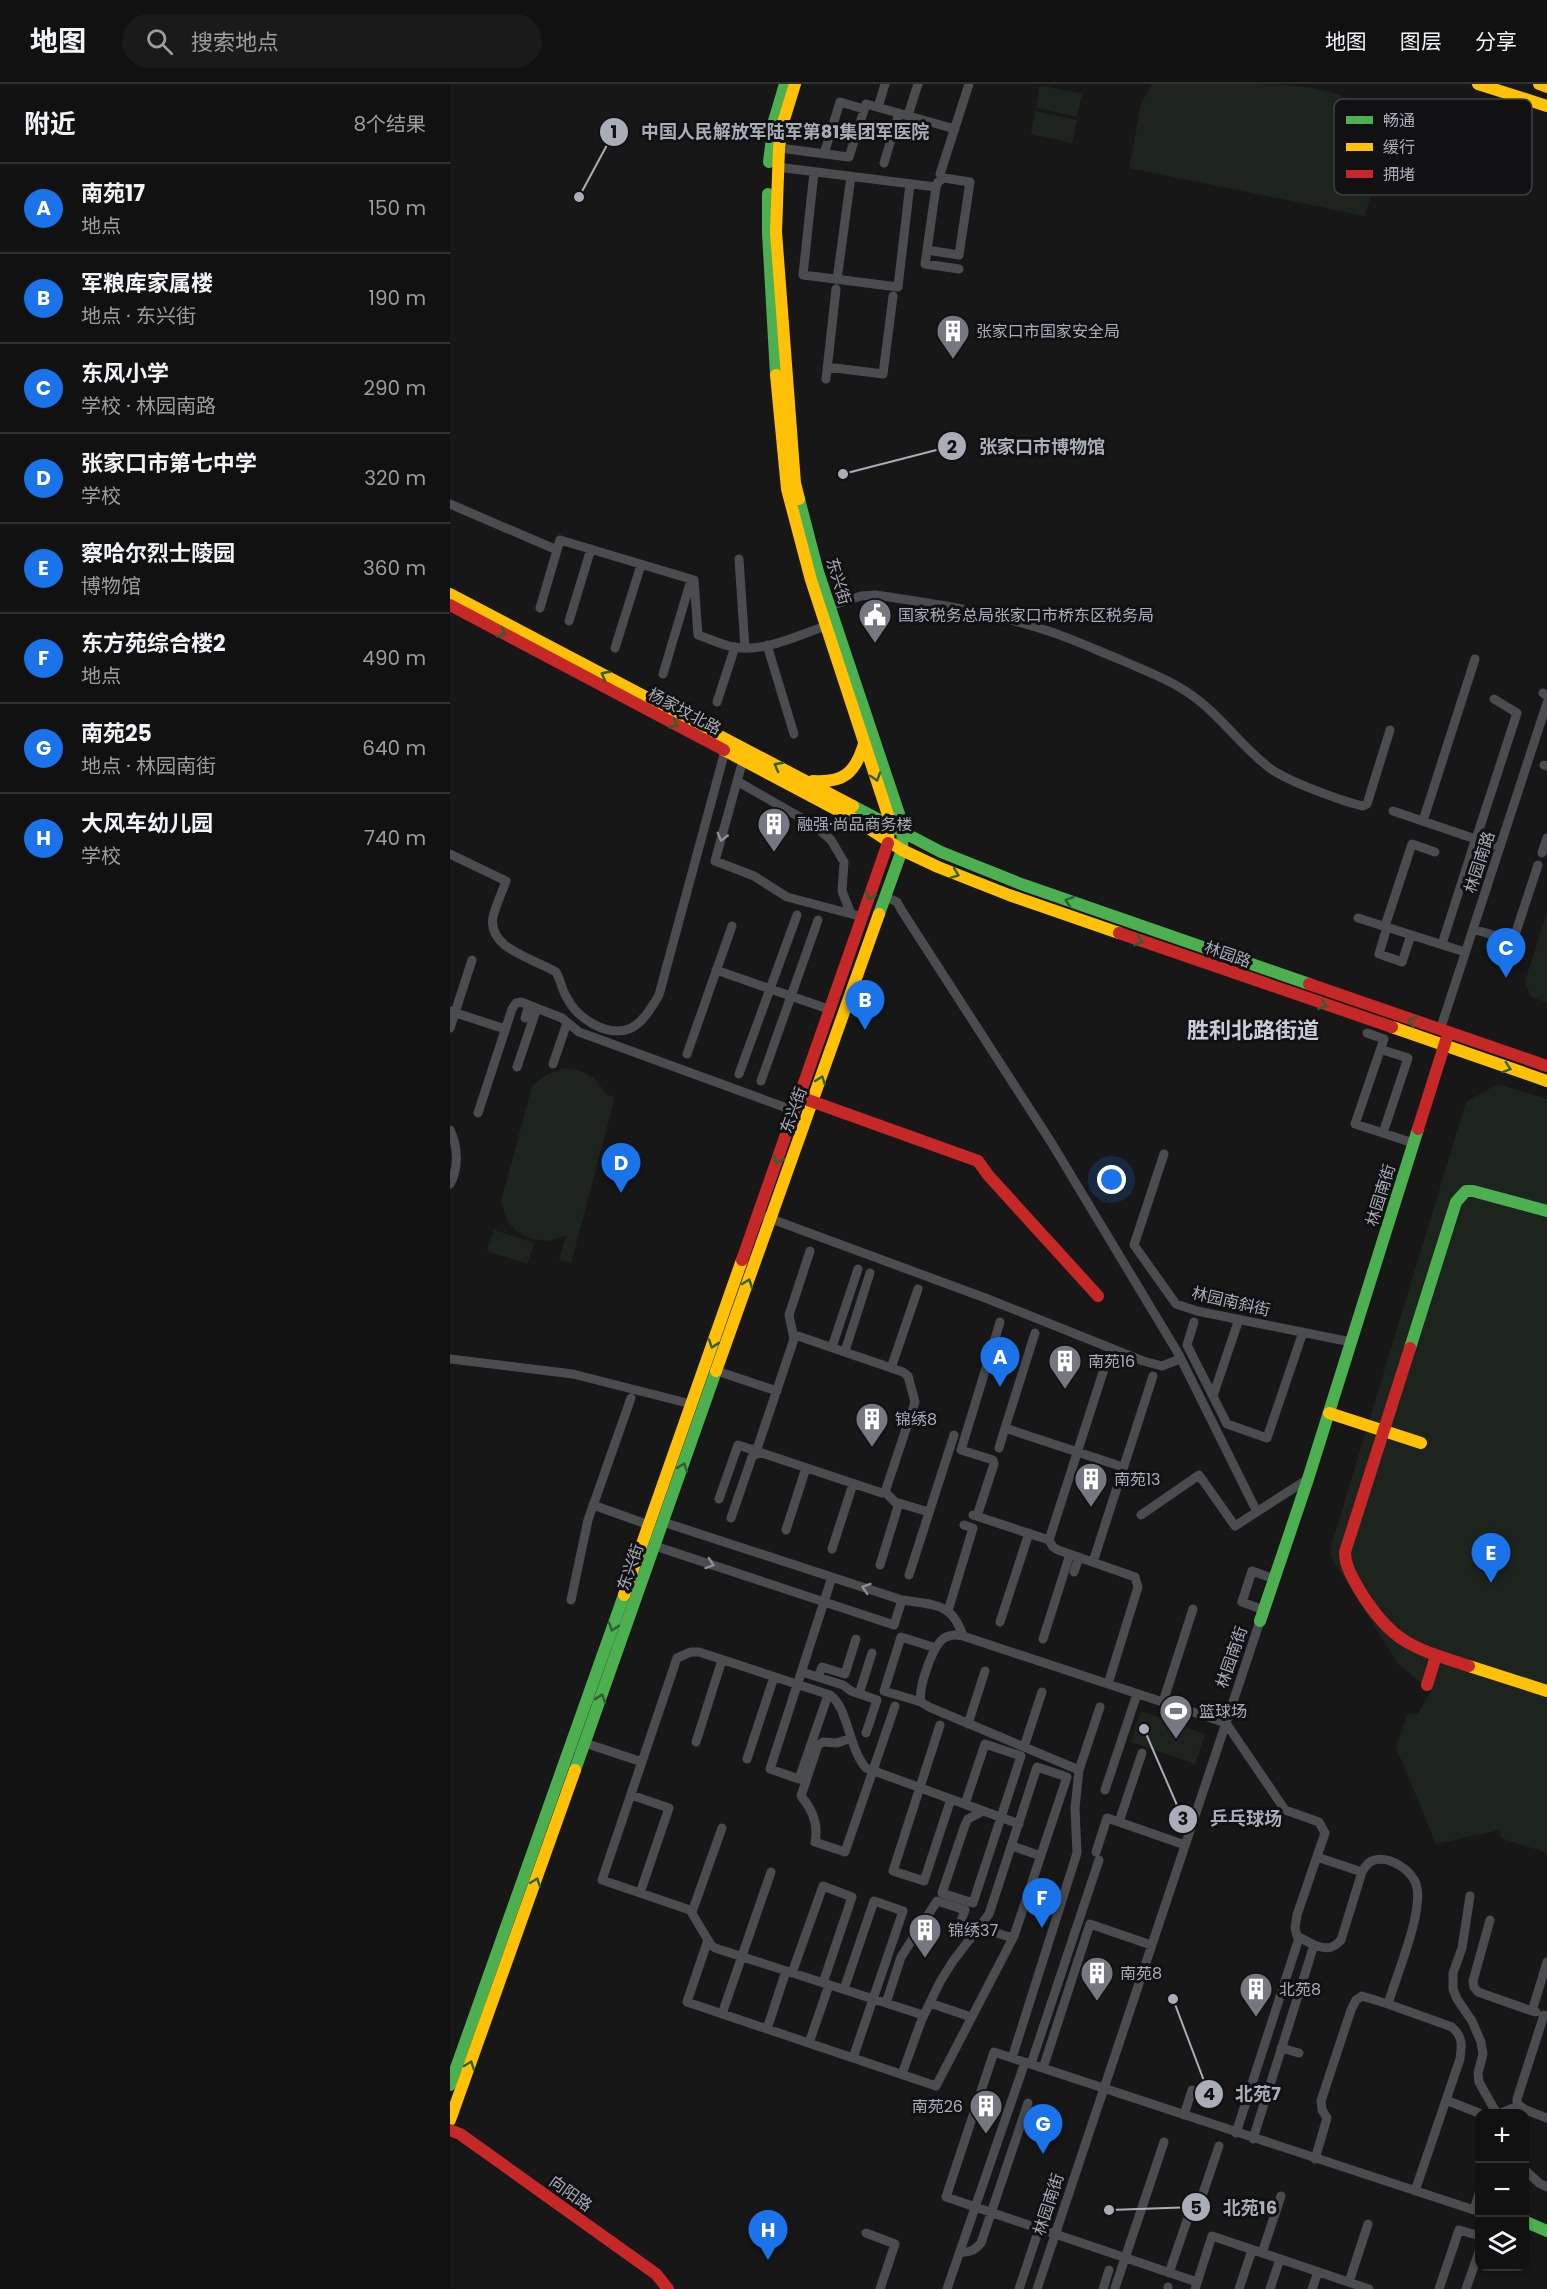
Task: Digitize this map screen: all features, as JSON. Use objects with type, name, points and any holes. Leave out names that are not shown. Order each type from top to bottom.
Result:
[{"type":"main road","name":"东兴街","points":[[654,1522],[717,1371],[886,897],[902,850],[904,833],[825,608],[787,489],[777,396],[768,233],[769,163],[774,121],[785,84]]},
{"type":"main road","name":"东兴街","points":[[450,2120],[579,1741],[649,1544],[691,1404],[831,1010],[857,916],[889,841],[890,826],[826,626],[818,572],[795,483],[776,232],[779,148],[782,126],[795,84]]},
{"type":"main road","points":[[1478,84],[1525,99]]},
{"type":"main road","points":[[1539,84],[1547,87]]},
{"type":"main road","points":[[1532,101],[1547,106]]},
{"type":"main road","name":"杨家坟北路","points":[[450,594],[904,833]]},
{"type":"main road","name":"杨家坟北路","points":[[450,605],[856,820],[902,850]]},
{"type":"main road","points":[[806,780],[834,782],[844,777],[852,771],[859,760],[864,743]]},
{"type":"main road","points":[[895,802],[913,828],[934,849]]},
{"type":"main road","name":"林园路","points":[[904,833],[934,849],[1021,884],[1547,1066]]},
{"type":"main road","name":"林园路","points":[[902,850],[1009,895],[1547,1082]]},
{"type":"main road","name":"林园南街","points":[[1262,1615],[1329,1413],[1443,1047],[1444,1032]]},
{"type":"main road","points":[[801,1097],[978,1161],[988,1175],[1098,1296]]},
{"type":"main road","points":[[1547,1211],[1473,1191],[1466,1191],[1456,1202],[1345,1552],[1345,1561],[1373,1612],[1383,1625],[1410,1645],[1436,1656],[1547,1691]]},
{"type":"main road","points":[[704,1367],[717,1371]]},
{"type":"main road","points":[[1329,1413],[1421,1443]]},
{"type":"main road","points":[[1427,1685],[1436,1656]]},
{"type":"main road","name":"东兴街","points":[[450,2085],[579,1741]]},
{"type":"main road","name":"向阳路","points":[[450,2130],[465,2138],[656,2274],[668,2289]]},
{"type":"main road","points":[[1529,2223],[1547,2231]]},
{"type":"street","points":[[878,106],[885,84]]},
{"type":"street","points":[[884,163],[918,84]]},
{"type":"street","points":[[940,174],[969,84]]},
{"type":"street","points":[[824,154],[840,102],[864,109]]},
{"type":"street","points":[[779,148],[849,157],[866,104],[955,129]]},
{"type":"street","points":[[777,167],[936,187]]},
{"type":"street","points":[[814,172],[803,275],[837,285],[898,287],[910,184]]},
{"type":"street","points":[[826,379],[851,176]]},
{"type":"street","points":[[927,250],[959,255],[970,182],[944,178],[938,182],[936,187],[927,250],[925,264],[959,269]]},
{"type":"street","points":[[827,367],[883,374],[893,296]]},
{"type":"street","points":[[450,504],[557,550]]},
{"type":"street","points":[[540,608],[560,540],[694,580],[698,635],[735,647],[767,645],[826,626]]},
{"type":"street","points":[[569,621],[591,549]]},
{"type":"street","points":[[739,559],[745,648]]},
{"type":"street","points":[[615,648],[641,564]]},
{"type":"street","points":[[663,674],[691,580]]},
{"type":"street","points":[[825,608],[861,596],[875,595],[983,614],[1044,629],[1069,638],[1185,690],[1224,722],[1267,766],[1277,773],[1349,803],[1363,806],[1367,804],[1390,730]]},
{"type":"street","points":[[767,645],[794,734]]},
{"type":"street","points":[[717,702],[735,647]]},
{"type":"street","points":[[1423,821],[1475,659]]},
{"type":"street","points":[[1442,944],[1517,713],[1494,699]]},
{"type":"street","name":"林园南路","points":[[1444,1032],[1465,952],[1547,703]]},
{"type":"street","points":[[450,854],[506,880],[493,918],[494,930],[500,941],[508,948],[556,972],[567,999],[588,1021],[607,1029],[618,1031],[630,1029],[652,1008],[659,995],[725,751]]},
{"type":"street","points":[[742,760],[715,861],[754,876],[787,897],[857,916]]},
{"type":"street","points":[[737,781],[815,826],[831,840],[844,862],[842,891],[857,916]]},
{"type":"street","points":[[1393,812],[1423,821],[1475,842],[1499,847]]},
{"type":"street","points":[[1542,853],[1547,838]]},
{"type":"street","points":[[1411,935],[1402,962],[1379,954],[1412,844],[1435,852]]},
{"type":"street","points":[[1473,929],[1513,941],[1538,865]]},
{"type":"street","points":[[886,897],[897,902],[1051,1142],[1180,1359],[1257,1512]]},
{"type":"street","points":[[739,1074],[797,915]]},
{"type":"street","points":[[1358,918],[1465,952]]},
{"type":"street","points":[[760,1082],[819,920]]},
{"type":"street","points":[[687,1054],[732,926]]},
{"type":"street","points":[[450,1028],[452,1011],[472,960]]},
{"type":"street","points":[[716,970],[831,1010]]},
{"type":"street","points":[[478,1113],[505,1029],[516,1003],[562,1018],[579,1032],[795,1111]]},
{"type":"street","points":[[525,1018],[533,1007]]},
{"type":"street","points":[[517,1067],[533,1007]]},
{"type":"street","points":[[452,1011],[505,1029]]},
{"type":"street","points":[[553,1064],[567,1023]]},
{"type":"street","points":[[1367,1033],[1384,1039],[1355,1124],[1413,1143]]},
{"type":"street","points":[[1383,1133],[1408,1058],[1386,1051]]},
{"type":"street","points":[[450,1130],[457,1159],[450,1184]]},
{"type":"street","name":"林园南斜街","points":[[1164,1154],[1134,1245],[1176,1304],[1197,1311],[1351,1342]]},
{"type":"street","points":[[758,1214],[988,1299],[1143,1361],[1162,1366],[1180,1359]]},
{"type":"street","points":[[731,1518],[752,1457],[758,1450],[794,1339],[789,1315],[810,1251]]},
{"type":"street","points":[[832,1347],[858,1269]]},
{"type":"street","points":[[845,1351],[870,1273]]},
{"type":"street","points":[[891,1368],[918,1289]]},
{"type":"street","points":[[1212,1396],[1239,1319]]},
{"type":"street","points":[[1000,1322],[961,1450],[993,1460],[994,1464],[975,1516],[1049,1540],[1053,1547],[1131,1574],[1138,1582],[1108,1684]]},
{"type":"street","points":[[1194,1322],[1186,1345],[1227,1424],[1266,1438],[1303,1332]]},
{"type":"street","points":[[999,1448],[1035,1333]]},
{"type":"street","points":[[794,1339],[803,1336],[903,1372],[908,1377],[915,1402],[885,1492]]},
{"type":"street","points":[[450,1359],[573,1374],[691,1404]]},
{"type":"street","points":[[1049,1540],[1106,1366]]},
{"type":"street","points":[[717,1371],[777,1391]]},
{"type":"street","points":[[1093,1562],[1153,1376]]},
{"type":"street","points":[[571,1600],[588,1520],[631,1398]]},
{"type":"street","points":[[1005,1428],[1123,1467]]},
{"type":"street","points":[[909,1575],[954,1435]]},
{"type":"street","points":[[718,1500],[738,1445],[853,1484],[885,1492]]},
{"type":"street","points":[[786,1530],[806,1468]]},
{"type":"street","points":[[1141,1515],[1199,1475],[1235,1526],[1308,1479]]},
{"type":"street","points":[[832,1549],[853,1484]]},
{"type":"street","points":[[885,1492],[899,1503],[929,1512]]},
{"type":"street","points":[[880,1565],[899,1503]]},
{"type":"street","points":[[593,1505],[902,1600],[948,1611],[954,1614],[963,1636]]},
{"type":"street","points":[[948,1611],[973,1528],[964,1525]]},
{"type":"street","points":[[1000,1623],[1029,1533]]},
{"type":"street","points":[[649,1544],[894,1625],[902,1600]]},
{"type":"street","points":[[1074,1572],[1075,1556]]},
{"type":"street","points":[[1043,1639],[1075,1556]]},
{"type":"street","points":[[1262,1615],[1242,1602],[1252,1571],[1275,1579]]},
{"type":"street","points":[[828,1695],[799,1779],[770,1769],[832,1577]]},
{"type":"street","points":[[1163,1702],[1193,1609]]},
{"type":"street","name":"林园南街","points":[[1037,2289],[1262,1615]]},
{"type":"street","points":[[921,1702],[920,1694],[936,1648],[942,1639],[952,1634],[963,1636],[1226,1723],[1285,1810],[1319,1822],[1324,1827],[1325,1833],[1297,1915],[1295,1928],[1299,1938],[1236,2133]]},
{"type":"street","points":[[936,1648],[902,1637],[884,1691],[921,1702],[1079,1770]]},
{"type":"street","points":[[818,1677],[822,1666],[845,1674],[856,1639]]},
{"type":"street","points":[[923,2015],[715,1948],[692,1912],[602,1880],[677,1658],[691,1652],[828,1695],[838,1704],[861,1762],[872,1771],[1019,1824]]},
{"type":"street","points":[[859,1694],[872,1653]]},
{"type":"street","points":[[696,1742],[722,1660]]},
{"type":"street","points":[[968,1724],[985,1671]]},
{"type":"street","points":[[802,1672],[843,1685],[877,1700],[866,1733]]},
{"type":"street","points":[[747,1759],[774,1677]]},
{"type":"street","points":[[1024,1747],[1042,1692]]},
{"type":"street","points":[[1105,1790],[1137,1694]]},
{"type":"street","points":[[851,1738],[837,1743],[823,1742],[818,1745],[801,1796],[814,1817],[817,1834],[814,1842],[845,1852],[895,1706]]},
{"type":"street","points":[[1012,2058],[1077,1852],[1075,1808],[1079,1770],[1100,1707]]},
{"type":"street","points":[[940,1725],[893,1871],[924,1881],[951,1799]]},
{"type":"street","points":[[579,1741],[642,1762]]},
{"type":"street","points":[[965,1804],[985,1744],[1022,1756],[973,1903],[942,1893],[964,1825],[968,1819],[983,1811]]},
{"type":"street","points":[[1119,1822],[1142,1753]]},
{"type":"street","points":[[708,1940],[687,2002],[936,2086],[1013,1938],[1067,1777],[1037,1767],[989,1914],[946,1971],[923,2015],[902,2074]]},
{"type":"street","points":[[631,1795],[669,1808],[640,1893]]},
{"type":"street","points":[[947,2289],[1028,2063],[1097,1856],[1107,1818],[1185,1845]]},
{"type":"street","points":[[692,1912],[722,1828]]},
{"type":"street","points":[[1012,1846],[1041,1856]]},
{"type":"street","points":[[1317,1857],[1362,1872]]},
{"type":"street","points":[[1299,1938],[1314,1945],[1328,1949],[1334,1948],[1341,1940],[1366,1865],[1375,1860],[1384,1860],[1401,1866],[1411,1875],[1416,1884],[1418,1908],[1388,2004]]},
{"type":"street","points":[[722,2014],[771,1872]]},
{"type":"street","points":[[766,2029],[823,1886],[852,1897],[809,2043]]},
{"type":"street","points":[[1470,1896],[1462,1948],[1453,1973],[1454,1989],[1457,1999],[1472,2021],[1481,2042],[1483,2054],[1478,2073],[1479,2082],[1495,2109]]},
{"type":"street","points":[[886,2003],[901,1958],[937,1900],[965,1910],[959,1926],[1013,1938]]},
{"type":"street","points":[[844,1989],[874,1901],[903,1911],[853,2058]]},
{"type":"street","points":[[1490,1920],[1473,1981],[1478,1992],[1545,2016],[1517,2098],[1520,2106],[1547,2118]]},
{"type":"street","points":[[1043,2068],[1090,1924],[1151,1945]]},
{"type":"street","points":[[1253,2139],[1314,1945]]},
{"type":"street","points":[[1532,2011],[1547,1962]]},
{"type":"street","points":[[1457,1999],[1476,1989]]},
{"type":"street","points":[[1315,2159],[1327,2118],[1322,2110],[1321,2101],[1351,2010],[1356,2000],[1362,1996],[1388,2004],[1452,2027],[1459,2033],[1462,2045],[1460,2059],[1415,2191]]},
{"type":"street","points":[[930,2003],[971,2017]]},
{"type":"street","points":[[1281,2048],[1299,2053]]},
{"type":"street","points":[[1369,2289],[1344,2284],[1318,2272],[1212,2236],[1196,2285],[1170,2273],[946,2197],[994,2052],[1475,2210]]},
{"type":"street","points":[[1184,2115],[1192,2090]]},
{"type":"street","points":[[1446,2100],[1475,2112]]},
{"type":"street","points":[[976,2257],[1028,2103]]},
{"type":"street","points":[[1512,2109],[1520,2106]]},
{"type":"street","points":[[1115,2288],[1164,2142]]},
{"type":"street","points":[[1170,2273],[1193,2203],[1199,2205],[1219,2146]]},
{"type":"street","points":[[1529,2174],[1547,2187]]},
{"type":"street","points":[[1262,2253],[1281,2196]]},
{"type":"street","points":[[1344,2284],[1368,2224]]},
{"type":"street","points":[[1019,2289],[1039,2229]]},
{"type":"street","points":[[1439,2289],[1459,2230],[1475,2235]]},
{"type":"street","points":[[866,2234],[895,2244],[880,2289]]},
{"type":"street","points":[[960,2252],[975,2249],[981,2243]]},
{"type":"street","points":[[1239,2289],[1252,2250]]},
{"type":"street","points":[[1270,2289],[1280,2259]]},
{"type":"street","points":[[1466,2289],[1475,2261]]},
{"type":"street","points":[[1103,2289],[1109,2270]]},
{"type":"street","points":[[1312,2289],[1318,2272]]},
{"type":"shaded area","points":[[1152,84],[1283,85],[1307,87],[1347,99],[1334,99],[1334,195],[1371,195],[1365,216],[1129,168],[1141,103]]},
{"type":"shaded area","points":[[1040,85],[1082,94],[1077,117],[1036,108]]},
{"type":"shaded area","points":[[1035,111],[1077,120],[1072,143],[1031,134]]},
{"type":"shaded area","points":[[1547,913],[1547,1003],[1530,996],[1525,981]]},
{"type":"shaded area","points":[[566,1068],[589,1075],[606,1094],[615,1097],[571,1263],[559,1260],[566,1235],[550,1241],[532,1239],[516,1231],[508,1222],[501,1202],[532,1086],[548,1074]]},
{"type":"shaded area","points":[[1498,1084],[1547,1099],[1547,1853],[1501,1838],[1499,1830],[1436,1844],[1396,1747],[1408,1713],[1418,1714],[1431,1691],[1399,1665],[1330,1556],[1332,1543],[1466,1102]]},
{"type":"shaded area","points":[[494,1230],[534,1243],[527,1264],[487,1251]]},
{"type":"shaded area","name":"篮球场","points":[[1141,1711],[1205,1734],[1195,1764],[1131,1742]]},
{"type":"traffic: fast","points":[[769,162],[774,121],[785,84]]},
{"type":"traffic: fast","points":[[768,194],[776,375]]},
{"type":"traffic: fast","points":[[799,499],[818,572],[903,826],[902,850],[879,914]]},
{"type":"traffic: fast","points":[[853,806],[941,852],[1021,884],[1309,984]]},
{"type":"traffic: fast","points":[[1260,1621],[1308,1479],[1418,1129]]},
{"type":"traffic: fast","points":[[1410,1348],[1456,1202],[1466,1191],[1547,1211]]},
{"type":"traffic: fast","points":[[575,1770],[716,1371]]},
{"type":"traffic: fast","points":[[450,2085],[624,1595]]},
{"type":"traffic: fast","points":[[1529,2223],[1547,2231]]},
{"type":"traffic: slow","points":[[795,84],[782,126],[779,148],[776,232],[795,483],[799,499]]},
{"type":"traffic: slow","points":[[1478,84],[1525,99]]},
{"type":"traffic: slow","points":[[1539,84],[1547,87]]},
{"type":"traffic: slow","points":[[1532,101],[1547,106]]},
{"type":"traffic: slow","points":[[776,375],[787,489],[811,580],[889,818],[888,843]]},
{"type":"traffic: slow","points":[[450,594],[853,806]]},
{"type":"traffic: slow","points":[[813,781],[833,780],[847,774],[857,762],[864,744]]},
{"type":"traffic: slow","points":[[724,750],[856,820],[902,850],[938,867],[1009,895],[1119,933]]},
{"type":"traffic: slow","points":[[716,1371],[879,914]]},
{"type":"traffic: slow","points":[[1392,1027],[1547,1081]]},
{"type":"traffic: slow","points":[[624,1595],[742,1260]]},
{"type":"traffic: slow","points":[[1329,1413],[1421,1443]]},
{"type":"traffic: slow","points":[[1469,1666],[1547,1691]]},
{"type":"traffic: slow","points":[[450,2120],[575,1770]]},
{"type":"traffic: jam","points":[[450,605],[724,750]]},
{"type":"traffic: jam","points":[[742,1260],[888,843]]},
{"type":"traffic: jam","points":[[1119,933],[1392,1027]]},
{"type":"traffic: jam","points":[[1309,984],[1547,1066]]},
{"type":"traffic: jam","points":[[1418,1129],[1446,1040]]},
{"type":"traffic: jam","points":[[808,1100],[978,1161],[988,1175],[1098,1296]]},
{"type":"traffic: jam","points":[[1410,1348],[1345,1552],[1346,1563],[1360,1591],[1394,1633],[1418,1648],[1469,1666]]},
{"type":"traffic: jam","points":[[1427,1685],[1436,1656]]},
{"type":"traffic: jam","points":[[450,2130],[460,2134],[656,2274],[668,2289]]},
{"type":"place","name":"中国人民解放军陆军第81集团军医院","points":[[579,197]]},
{"type":"place","name":"张家口市国家安全局","points":[[953,360]]},
{"type":"place","name":"张家口市博物馆","points":[[843,474]]},
{"type":"place","name":"国家税务总局张家口市桥东区税务局","points":[[875,644]]},
{"type":"place","name":"融强·尚品商务楼","points":[[774,853]]},
{"type":"place","name":"东风小学","points":[[1506,978]]},
{"type":"place","name":"军粮库家属楼","points":[[865,1030]]},
{"type":"place","name":"张家口市第七中学","points":[[621,1193]]},
{"type":"place","name":"南苑17","points":[[1000,1387]]},
{"type":"place","name":"南苑16","points":[[1065,1390]]},
{"type":"place","name":"锦绣8","points":[[872,1448]]},
{"type":"place","name":"南苑13","points":[[1091,1508]]},
{"type":"place","name":"察哈尔烈士陵园","points":[[1491,1583]]},
{"type":"place","name":"乒乓球场","points":[[1144,1729]]},
{"type":"place","name":"篮球场","points":[[1176,1740]]},
{"type":"place","name":"东方苑综合楼2","points":[[1042,1928]]},
{"type":"place","name":"锦绣37","points":[[925,1959]]},
{"type":"place","name":"北苑7","points":[[1173,1999]]},
{"type":"place","name":"南苑8","points":[[1097,2002]]},
{"type":"place","name":"北苑8","points":[[1256,2018]]},
{"type":"place","name":"南苑26","points":[[986,2135]]},
{"type":"place","name":"南苑25","points":[[1043,2154]]},
{"type":"place","name":"北苑16","points":[[1109,2210]]},
{"type":"place","name":"大风车幼儿园","points":[[768,2260]]},
{"type":"district","name":"胜利北路街道","points":[[1253,1030]]}]
